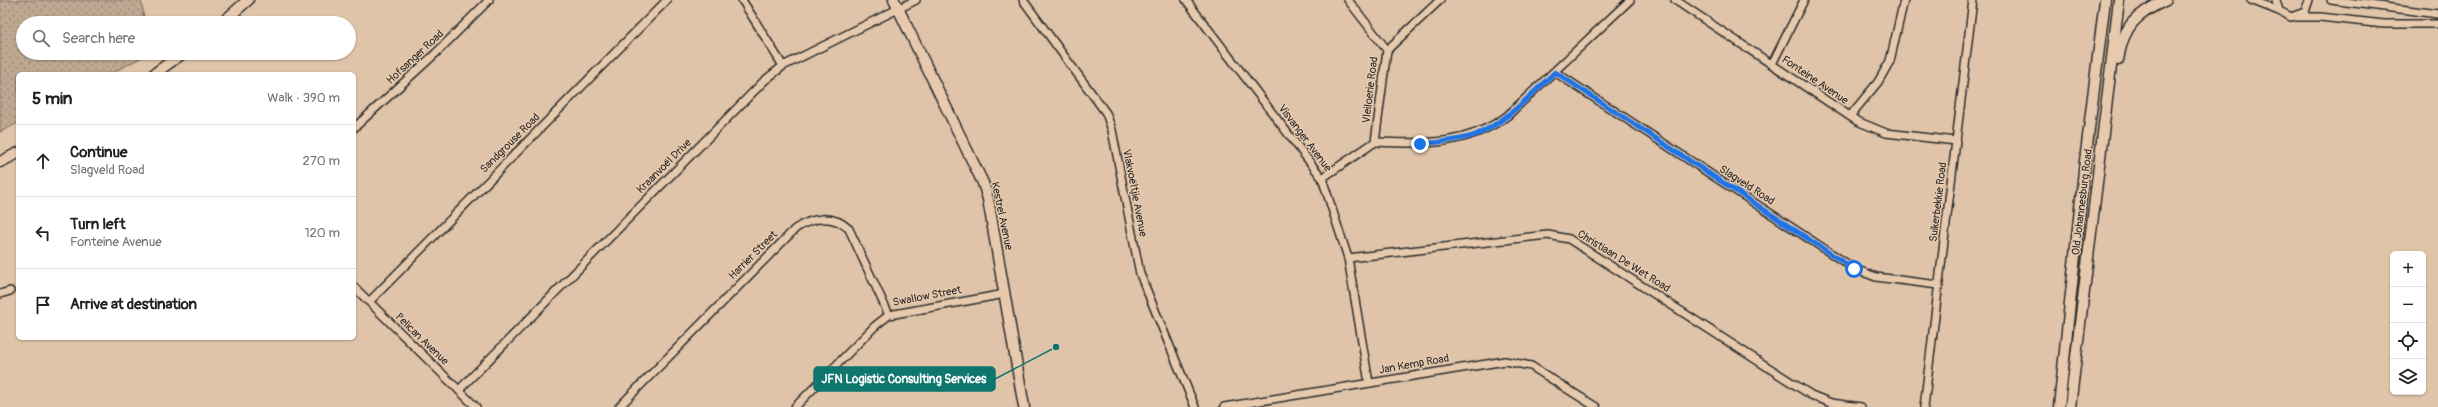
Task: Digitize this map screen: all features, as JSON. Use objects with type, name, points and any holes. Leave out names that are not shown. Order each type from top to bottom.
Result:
[{"type":"main road","points":[[230,16],[248,0]]},
{"type":"main road","name":"Old Johannesburg Road","points":[[2059,407],[2085,161],[2105,0]]},
{"type":"main road","name":"Old Johannesburg Road","points":[[2070,407],[2118,0]]},
{"type":"main road","points":[[2096,182],[2120,47],[2124,34],[2130,25],[2142,13],[2166,0]]},
{"type":"main road","name":"Kestrel Avenue","points":[[897,4],[983,183],[1005,294],[1024,407]]},
{"type":"main road","points":[[157,72],[173,60]]},
{"type":"main road","points":[[0,162],[16,154]]},
{"type":"street","name":"Hofsanger Road","points":[[356,126],[436,53],[489,0]]},
{"type":"street","name":"Sandgrouse Road","points":[[370,301],[667,0]]},
{"type":"street","points":[[742,0],[783,66]]},
{"type":"street","name":"Kraanvoël Drive","points":[[459,390],[748,97],[783,66],[897,4],[916,0]]},
{"type":"street","name":"Vlakvoëltjie Avenue","points":[[1023,0],[1106,113],[1112,130],[1140,274],[1195,407]]},
{"type":"street","name":"Visvanger Avenue","points":[[1186,0],[1322,178],[1348,258],[1369,383]]},
{"type":"street","points":[[1348,0],[1387,50]]},
{"type":"street","name":"Vleiloerie Road","points":[[1375,142],[1387,50],[1440,0]]},
{"type":"street","points":[[1322,178],[1375,142],[1420,144],[1474,135],[1506,116],[1555,72],[1630,0]]},
{"type":"street","name":"Fonteine Avenue","points":[[1675,0],[1850,116],[1874,129],[1886,133],[1956,141]]},
{"type":"street","points":[[1772,64],[1804,0]]},
{"type":"street","points":[[1850,116],[1878,82],[1890,61],[1904,0]]},
{"type":"street","name":"Suikerbekkie Road","points":[[1924,407],[1973,0]]},
{"type":"street","points":[[2251,0],[2279,11],[2286,16],[2320,16],[2384,24],[2438,24]]},
{"type":"street","points":[[2276,0],[2279,11]]},
{"type":"street","points":[[2296,17],[2305,12],[2309,0]]},
{"type":"street","points":[[2331,0],[2438,14]]},
{"type":"street","name":"Slagveld Road","points":[[1555,72],[1854,269],[1876,277],[1938,285]]},
{"type":"street","name":"Harrier Street","points":[[619,407],[795,229],[810,221],[826,219],[843,224],[849,229],[889,315]]},
{"type":"street","name":"Christiaan De Wet Road","points":[[1348,258],[1548,235],[1569,239],[1811,395],[1831,403],[1861,407]]},
{"type":"street","name":"Pelican Avenue","points":[[356,289],[476,407]]},
{"type":"street","points":[[0,294],[10,291]]},
{"type":"street","name":"Swallow Street","points":[[794,407],[875,326],[889,315],[1005,294]]},
{"type":"street","name":"Jan Kemp Road","points":[[1224,407],[1495,362],[1515,361],[1542,372],[1596,407]]},
{"type":"shaded area","points":[[0,0],[141,0],[144,16],[16,16],[16,60],[137,60],[114,72],[16,72],[16,124],[0,132]]},
{"type":"place","name":"JFN Logistic Consulting Services","points":[[1056,347]]},
{"type":"route","points":[[1420,144],[1457,139],[1484,131],[1506,116],[1555,72],[1854,269]]}]
